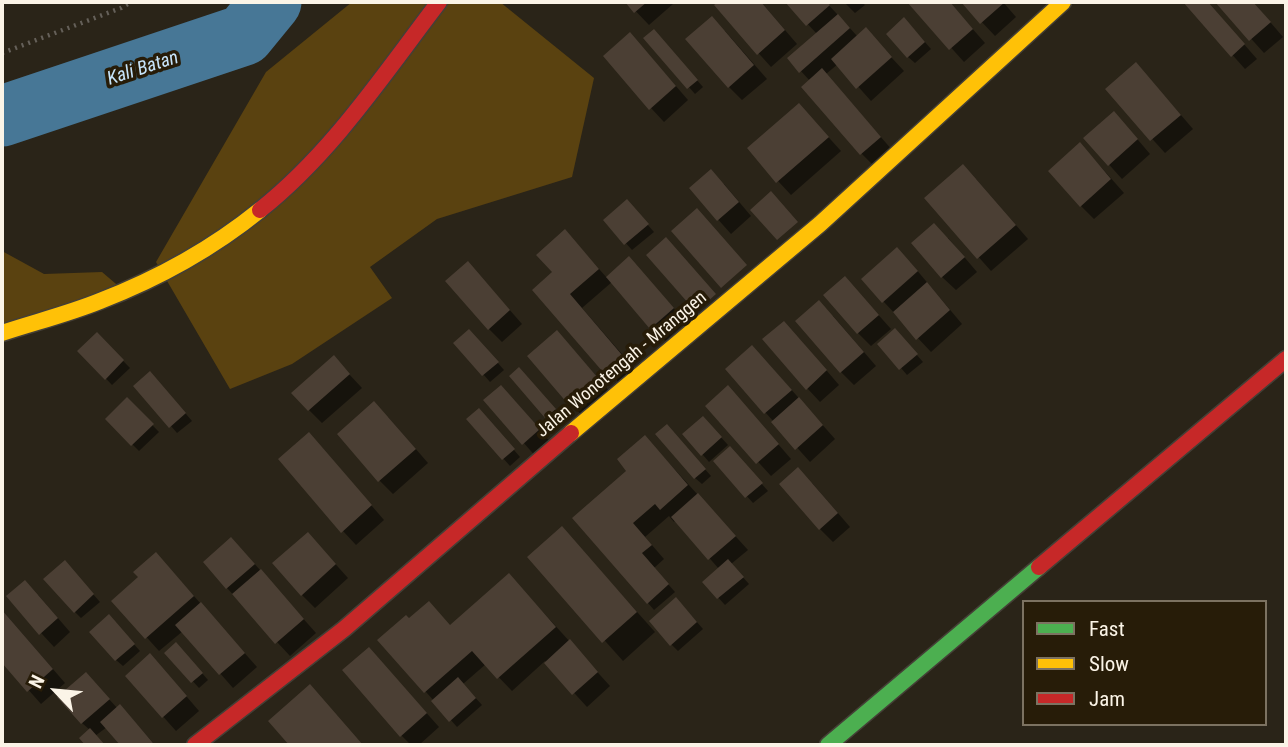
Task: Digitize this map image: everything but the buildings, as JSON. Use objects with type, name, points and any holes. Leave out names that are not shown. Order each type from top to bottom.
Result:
[{"type":"street","points":[[2,333],[102,300],[218,241],[268,204],[310,162],[354,111],[439,2]]},
{"type":"street","name":"Jalan Wonotengah - Mranggen","points":[[195,745],[344,629],[638,376],[820,224],[1063,2]]},
{"type":"street","points":[[828,745],[1286,359]]},
{"type":"path","points":[[2,53],[131,2]]},
{"type":"shaded area","points":[[352,2],[500,2],[594,78],[572,177],[437,219],[370,267],[392,298],[292,364],[230,389],[156,262],[266,72]]},
{"type":"shaded area","points":[[2,251],[44,274],[102,272],[129,295],[2,334]]},
{"type":"waterway","name":"Kali Batan","points":[[2,116],[244,35],[271,2]]},
{"type":"traffic: fast","points":[[828,745],[1039,567]]},
{"type":"traffic: slow","points":[[571,433],[820,224],[1063,2]]},
{"type":"traffic: slow","points":[[2,333],[88,306],[142,283],[204,250],[260,210]]},
{"type":"traffic: jam","points":[[260,210],[311,164],[334,138],[439,2]]},
{"type":"traffic: jam","points":[[1039,567],[1286,359]]},
{"type":"traffic: jam","points":[[195,745],[344,629],[571,433]]}]
